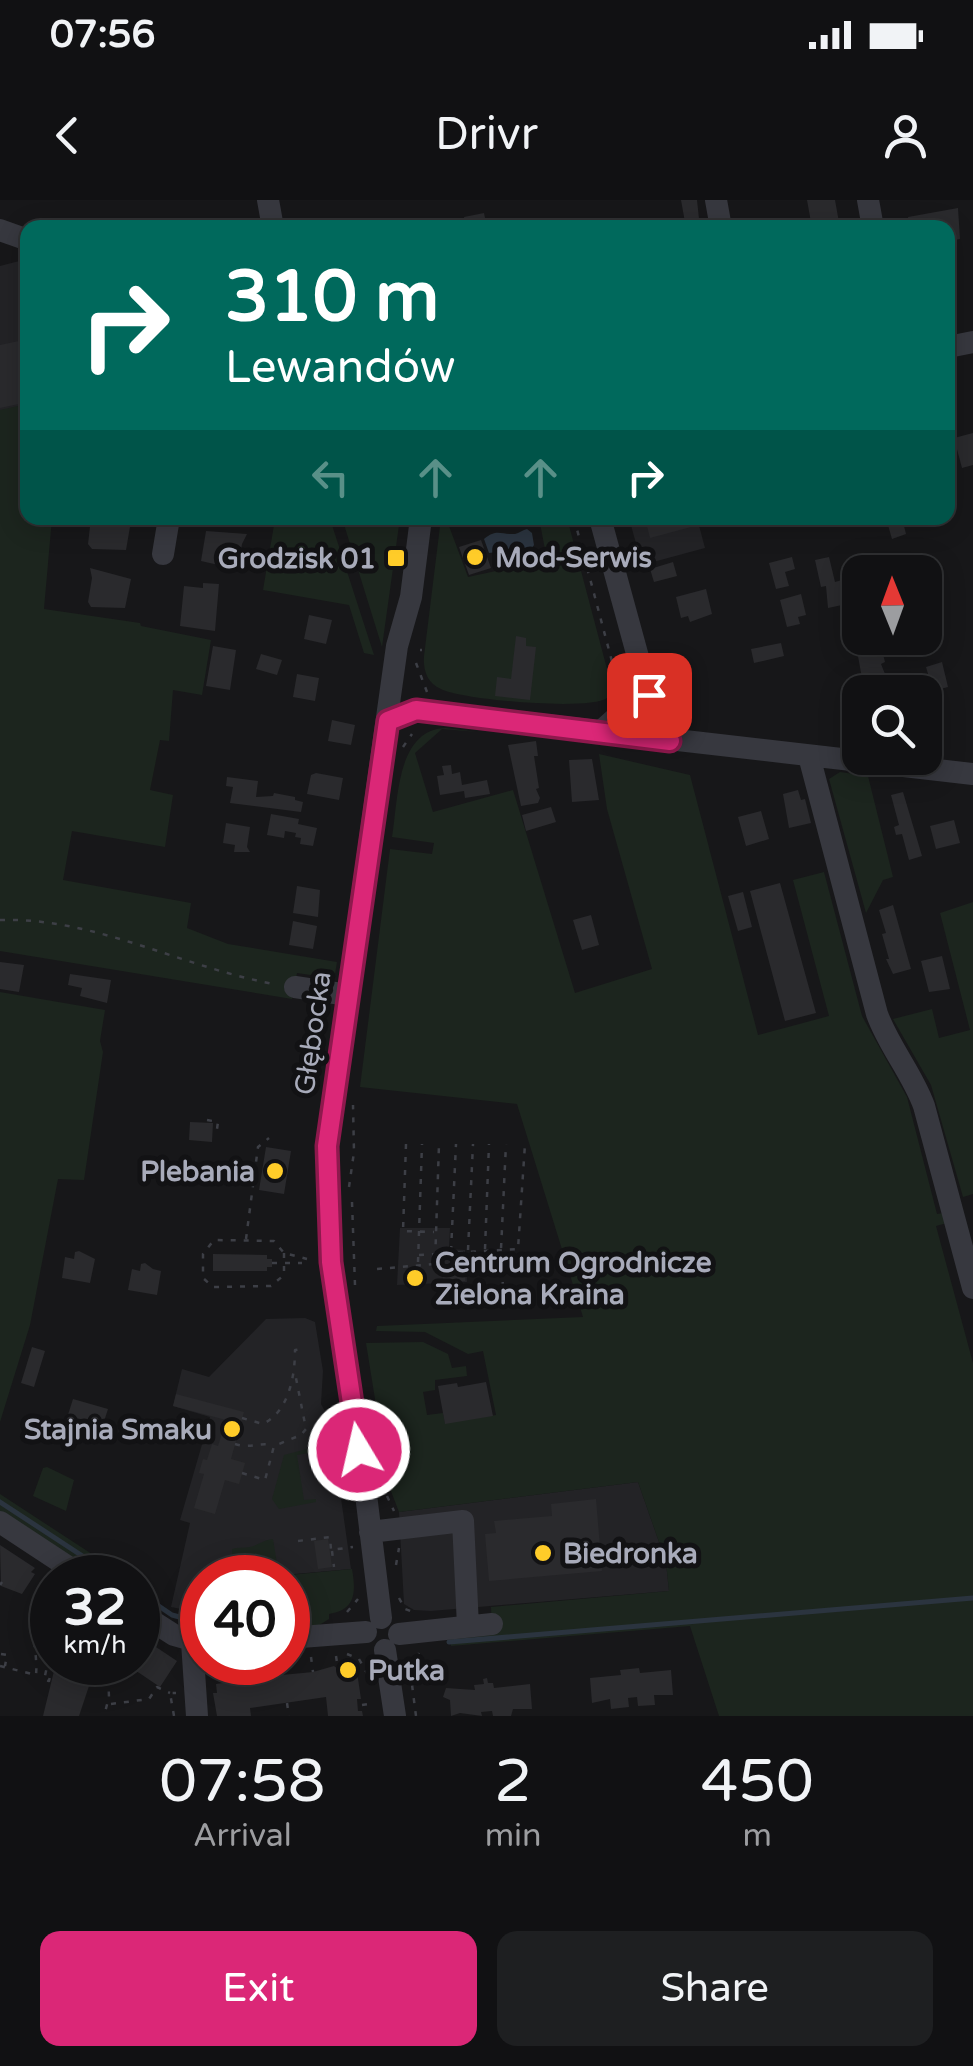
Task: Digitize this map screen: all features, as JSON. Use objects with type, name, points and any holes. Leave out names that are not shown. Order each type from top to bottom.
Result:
[{"type":"street","points":[[163,554],[168,525]]},
{"type":"street","name":"Głębocka","points":[[374,1625],[326,1193],[328,1133],[394,672],[411,597],[420,525]]},
{"type":"street","points":[[602,525],[647,690],[670,741]]},
{"type":"street","points":[[394,672],[416,710]]},
{"type":"street","points":[[599,733],[647,690]]},
{"type":"street","points":[[388,721],[416,710],[973,774]]},
{"type":"street","points":[[809,756],[877,1014],[886,1039],[918,1089],[924,1106],[973,1288]]},
{"type":"street","points":[[295,987],[348,995]]},
{"type":"street","points":[[362,1539],[399,1529],[463,1521],[480,1625],[370,1644],[374,1625]]},
{"type":"street","points":[[0,1522],[50,1555]]},
{"type":"street","points":[[310,1641],[336,1644],[374,1625]]},
{"type":"street","points":[[392,1642],[395,1716]]},
{"type":"street","points":[[197,1685],[197,1716]]},
{"type":"path","points":[[576,525],[616,676],[617,696]]},
{"type":"path","points":[[0,920],[20,919],[113,934],[156,953],[248,979],[295,987]]},
{"type":"path","points":[[206,1120],[218,1122],[216,1128]]},
{"type":"path","points":[[246,1240],[258,1146],[269,1138]]},
{"type":"path","points":[[406,1144],[403,1231],[436,1232]]},
{"type":"path","points":[[418,1265],[422,1144]]},
{"type":"path","points":[[377,1269],[435,1264],[439,1144]]},
{"type":"path","points":[[451,1253],[456,1144]]},
{"type":"path","points":[[468,1252],[473,1144]]},
{"type":"path","points":[[484,1250],[489,1144]]},
{"type":"path","points":[[503,1287],[506,1144]]},
{"type":"path","points":[[418,1254],[518,1248],[524,1144]]},
{"type":"path","points":[[352,1202],[355,1287]]},
{"type":"path","points":[[284,1253],[284,1274],[272,1286],[213,1286],[203,1278],[203,1254],[214,1240],[274,1241],[284,1253],[307,1258]]},
{"type":"path","points":[[272,1263],[302,1263]]},
{"type":"path","points":[[235,1444],[249,1448],[265,1443],[274,1446],[306,1429],[295,1373],[295,1350],[302,1349]]},
{"type":"path","points":[[242,1418],[269,1422],[284,1402],[295,1373]]},
{"type":"path","points":[[242,1474],[265,1480],[274,1446]]},
{"type":"path","points":[[386,1492],[399,1529],[395,1566]]},
{"type":"path","points":[[298,1541],[330,1537],[334,1566]]},
{"type":"path","points":[[332,1550],[362,1539]]},
{"type":"path","points":[[338,1669],[333,1617],[350,1610],[360,1590]]},
{"type":"path","points":[[336,1644],[344,1653],[358,1658],[370,1682]]},
{"type":"path","points":[[2,1654],[7,1655],[2,1666],[30,1673]]},
{"type":"path","points":[[311,1656],[314,1672]]},
{"type":"path","points":[[352,1670],[366,1669]]},
{"type":"path","points":[[104,1716],[108,1685]]},
{"type":"path","points":[[108,1704],[149,1699],[157,1687],[170,1694],[185,1691]]},
{"type":"path","points":[[372,1693],[376,1716]]},
{"type":"path","points":[[170,1694],[174,1716]]},
{"type":"path","points":[[287,1703],[288,1716]]},
{"type":"path","points":[[359,1705],[374,1703]]},
{"type":"shaded area","points":[[20,261],[20,414],[0,418],[0,266]]},
{"type":"shaded area","points":[[20,406],[20,525],[51,525],[44,609],[140,623],[211,640],[202,695],[173,690],[169,741],[160,740],[150,790],[173,795],[165,847],[72,831],[63,880],[191,903],[187,928],[228,944],[337,962],[331,978],[297,973],[292,999],[0,951],[0,410]]},
{"type":"shaded area","points":[[274,525],[332,525],[374,655],[364,653],[349,605],[263,590]]},
{"type":"shaded area","points":[[344,525],[399,525],[382,647]]},
{"type":"shaded area","points":[[440,525],[449,525],[468,577],[547,560],[540,525],[569,525],[611,684],[607,698],[576,704],[453,693],[429,680],[424,656]]},
{"type":"shaded area","points":[[631,525],[699,525],[705,548],[642,565]]},
{"type":"shaded area","points":[[442,729],[415,753],[433,812],[513,790],[575,993],[652,969],[607,809],[599,754],[690,775],[758,1035],[829,1016],[793,880],[824,872],[862,1016],[907,1097],[937,1214],[944,1213],[947,1223],[936,1226],[973,1363],[973,1716],[719,1716],[690,1626],[451,1646],[449,1635],[492,1631],[491,1607],[669,1591],[666,1562],[638,1482],[399,1512],[389,1486],[366,1343],[423,1342],[448,1354],[452,1368],[466,1366],[467,1376],[435,1380],[435,1390],[423,1392],[427,1415],[443,1413],[445,1423],[496,1415],[483,1351],[468,1354],[425,1332],[376,1331],[377,1326],[583,1317],[517,1104],[360,1087],[390,849],[432,854],[434,843],[392,837],[402,770],[417,741]]},
{"type":"shaded area","points":[[840,772],[868,776],[893,877],[883,880],[866,913],[829,779]]},
{"type":"shaded area","points":[[973,902],[973,1194],[963,1197],[931,1085],[893,1019],[932,1009],[939,1038],[970,1030],[940,913]]},
{"type":"shaded area","points":[[0,992],[105,1010],[100,1041],[103,1052],[84,1180],[58,1179],[30,1325],[0,1422]]},
{"type":"shaded area","points":[[400,1228],[450,1228],[449,1249],[465,1250],[467,1282],[397,1285]]},
{"type":"shaded area","points":[[305,1318],[315,1322],[323,1371],[321,1404],[330,1420],[351,1569],[310,1573],[310,1555],[183,1555],[190,1523],[180,1520],[210,1417],[173,1406],[182,1369],[209,1377],[266,1319]]},
{"type":"shaded area","points":[[307,1449],[309,1453],[297,1455],[304,1500],[316,1502],[279,1509],[272,1499],[284,1455]]},
{"type":"shaded area","points":[[43,1468],[74,1480],[66,1511],[33,1496]]},
{"type":"shaded area","points":[[638,1482],[666,1562],[669,1591],[431,1611],[414,1610],[404,1604],[399,1512]]},
{"type":"shaded area","points":[[0,1494],[93,1555],[61,1555],[0,1516]]},
{"type":"shaded area","points":[[273,1539],[276,1555],[232,1555],[232,1549]]},
{"type":"shaded area","points":[[180,1567],[180,1609],[171,1607]]},
{"type":"shaded area","points":[[352,1569],[354,1592],[349,1604],[329,1614],[329,1619],[310,1628],[310,1573]]},
{"type":"water","points":[[527,529],[534,545],[528,554],[509,557],[505,551],[489,553],[484,539],[488,536]]},
{"type":"building","points":[[681,200],[697,200],[699,220],[685,220]]},
{"type":"building","points":[[807,200],[835,200],[839,220],[811,220]]},
{"type":"building","points":[[958,208],[960,239],[955,240],[955,220],[908,217]]},
{"type":"building","points":[[484,213],[485,220],[465,220],[464,217]]},
{"type":"building","points":[[20,341],[20,404],[0,408],[0,345]]},
{"type":"building","points":[[973,433],[973,465],[962,468],[955,438]]},
{"type":"building","points":[[90,525],[130,525],[126,550],[92,549],[88,544]]},
{"type":"building","points":[[647,525],[691,525],[691,527],[650,538]]},
{"type":"building","points":[[888,525],[904,525],[906,534],[892,539]]},
{"type":"building","points":[[206,531],[247,534],[238,568],[222,570],[223,566],[201,561]]},
{"type":"building","name":"Mod-Serwis","points":[[481,540],[491,568],[469,575],[459,547]]},
{"type":"building","points":[[792,557],[795,569],[785,572],[789,586],[776,589],[769,563]]},
{"type":"building","points":[[829,557],[835,582],[842,580],[842,605],[828,608],[826,586],[821,587],[815,560]]},
{"type":"building","points":[[673,562],[677,576],[654,582],[650,569]]},
{"type":"building","points":[[90,568],[131,579],[125,608],[91,607]]},
{"type":"building","points":[[203,583],[219,584],[215,631],[180,626],[184,586],[203,588]]},
{"type":"building","points":[[706,589],[712,614],[690,622],[688,616],[681,618],[676,597]]},
{"type":"building","points":[[801,594],[806,615],[798,617],[800,624],[787,627],[780,600]]},
{"type":"building","points":[[309,615],[332,620],[326,644],[304,639]]},
{"type":"building","points":[[516,636],[526,638],[526,646],[536,647],[530,700],[495,696],[497,677],[511,679]]},
{"type":"building","points":[[781,643],[784,656],[754,663],[751,649]]},
{"type":"building","points":[[213,646],[236,650],[230,690],[206,686]]},
{"type":"building","points":[[261,654],[282,660],[277,675],[256,669]]},
{"type":"building","points":[[858,655],[883,655],[885,662],[881,664],[885,675],[861,675]]},
{"type":"building","points":[[942,662],[948,687],[942,689],[942,675],[928,675],[926,667]]},
{"type":"building","points":[[297,674],[319,678],[315,701],[293,697]]},
{"type":"building","points":[[332,720],[355,725],[351,745],[328,741]]},
{"type":"building","points":[[536,741],[536,789],[540,798],[538,803],[521,806],[508,745]]},
{"type":"building","points":[[592,759],[599,800],[572,802],[569,760]]},
{"type":"building","points":[[451,765],[452,774],[460,772],[462,785],[487,780],[490,794],[465,798],[464,791],[440,795],[437,776],[444,775],[442,766]]},
{"type":"building","points":[[311,775],[343,778],[339,800],[307,794]]},
{"type":"building","points":[[227,777],[258,781],[256,797],[274,793],[295,797],[303,802],[301,812],[230,803],[233,787],[226,786]]},
{"type":"building","points":[[798,790],[801,800],[805,799],[811,823],[789,828],[783,794]]},
{"type":"building","points":[[903,792],[922,856],[909,860],[902,834],[896,835],[894,827],[899,825],[891,795]]},
{"type":"building","points":[[551,807],[556,822],[526,831],[522,815]]},
{"type":"building","points":[[761,811],[769,839],[746,846],[738,817]]},
{"type":"building","points":[[271,814],[299,819],[298,824],[317,828],[313,846],[300,844],[296,833],[285,831],[284,838],[267,835]]},
{"type":"building","points":[[954,820],[960,843],[936,849],[930,826]]},
{"type":"building","points":[[226,823],[250,827],[250,852],[234,852],[235,845],[223,843]]},
{"type":"building","points":[[780,883],[816,1013],[785,1021],[750,891]]},
{"type":"building","points":[[297,886],[320,890],[318,917],[293,913]]},
{"type":"building","points":[[743,892],[752,927],[738,931],[728,896]]},
{"type":"building","points":[[893,905],[911,969],[893,974],[886,959],[882,934],[886,933],[879,910]]},
{"type":"building","points":[[591,915],[599,945],[582,950],[573,920]]},
{"type":"building","points":[[293,921],[317,926],[313,949],[289,945]]},
{"type":"building","points":[[942,956],[950,989],[929,992],[921,961]]},
{"type":"building","points":[[0,962],[24,965],[19,992],[0,989]]},
{"type":"building","points":[[70,974],[111,980],[107,1003],[80,996],[82,988],[68,985]]},
{"type":"building","points":[[190,1122],[213,1123],[212,1142],[189,1140]]},
{"type":"building","name":"Plebania","points":[[266,1147],[291,1151],[284,1194],[259,1190]]},
{"type":"building","points":[[79,1251],[95,1259],[90,1283],[62,1278],[65,1257],[74,1259]]},
{"type":"building","points":[[213,1254],[267,1255],[267,1259],[272,1259],[272,1267],[267,1267],[267,1271],[213,1271]]},
{"type":"building","points":[[145,1263],[161,1271],[157,1295],[128,1290],[132,1269],[140,1271]]},
{"type":"building","points":[[465,1267],[465,1281],[443,1282],[443,1268]]},
{"type":"building","points":[[32,1347],[45,1351],[34,1387],[21,1383]]},
{"type":"building","points":[[486,1382],[493,1416],[445,1424],[438,1386]]},
{"type":"building","points":[[176,1394],[244,1412],[231,1459],[245,1463],[239,1484],[225,1480],[215,1514],[194,1508],[204,1474],[199,1473],[203,1459],[207,1460],[212,1444],[218,1446],[226,1420],[173,1406]]},
{"type":"building","points":[[73,1399],[108,1409],[101,1431],[89,1428],[87,1434],[73,1430],[75,1424],[66,1421]]},
{"type":"building","name":"Biedronka","points":[[596,1499],[602,1571],[489,1581],[485,1534],[496,1533],[494,1521],[552,1516],[551,1504]]},
{"type":"building","points":[[328,1539],[332,1567],[318,1569],[314,1541]]},
{"type":"building","points":[[0,1545],[30,1565],[30,1582],[22,1594],[1,1586]]},
{"type":"building","points":[[160,1650],[177,1661],[160,1687],[157,1685]]},
{"type":"building","points":[[352,1664],[353,1673],[357,1672],[361,1699],[357,1699],[358,1711],[363,1716],[328,1716],[326,1697],[250,1708],[251,1716],[217,1716],[213,1693],[217,1693],[216,1685],[310,1685],[310,1672],[334,1666],[338,1669],[340,1665]]},
{"type":"building","points":[[639,1668],[640,1673],[671,1670],[673,1695],[654,1695],[655,1705],[638,1706],[637,1697],[628,1698],[629,1707],[611,1709],[610,1699],[592,1703],[590,1678],[621,1675],[620,1670]]},
{"type":"building","points":[[487,1678],[494,1688],[530,1684],[532,1709],[513,1709],[511,1716],[493,1716],[492,1711],[481,1712],[482,1716],[451,1716],[450,1700],[443,1697],[446,1688],[475,1690],[474,1685],[484,1684],[483,1679]]},
{"type":"building","points":[[51,1685],[89,1685],[79,1716],[43,1716]]},
{"type":"waterway","points":[[0,1502],[81,1555]]},
{"type":"waterway","points":[[449,1642],[973,1598]]},
{"type":"waterway","points":[[160,1607],[180,1617]]},
{"type":"place","name":"Mod-Serwis","points":[[475,557]]},
{"type":"place","name":"Grodzisk 01","points":[[396,558]]},
{"type":"place","name":"Plebania","points":[[275,1171]]},
{"type":"place","name":"Centrum Ogrodnicze Zielona Kraina","points":[[415,1278]]},
{"type":"place","name":"Stajnia Smaku","points":[[232,1429]]},
{"type":"place","name":"Biedronka","points":[[543,1553]]},
{"type":"place","name":"Putka","points":[[348,1670]]},
{"type":"route","points":[[359,1450],[331,1262],[327,1146],[388,721],[416,710],[670,741],[649,695]]}]
